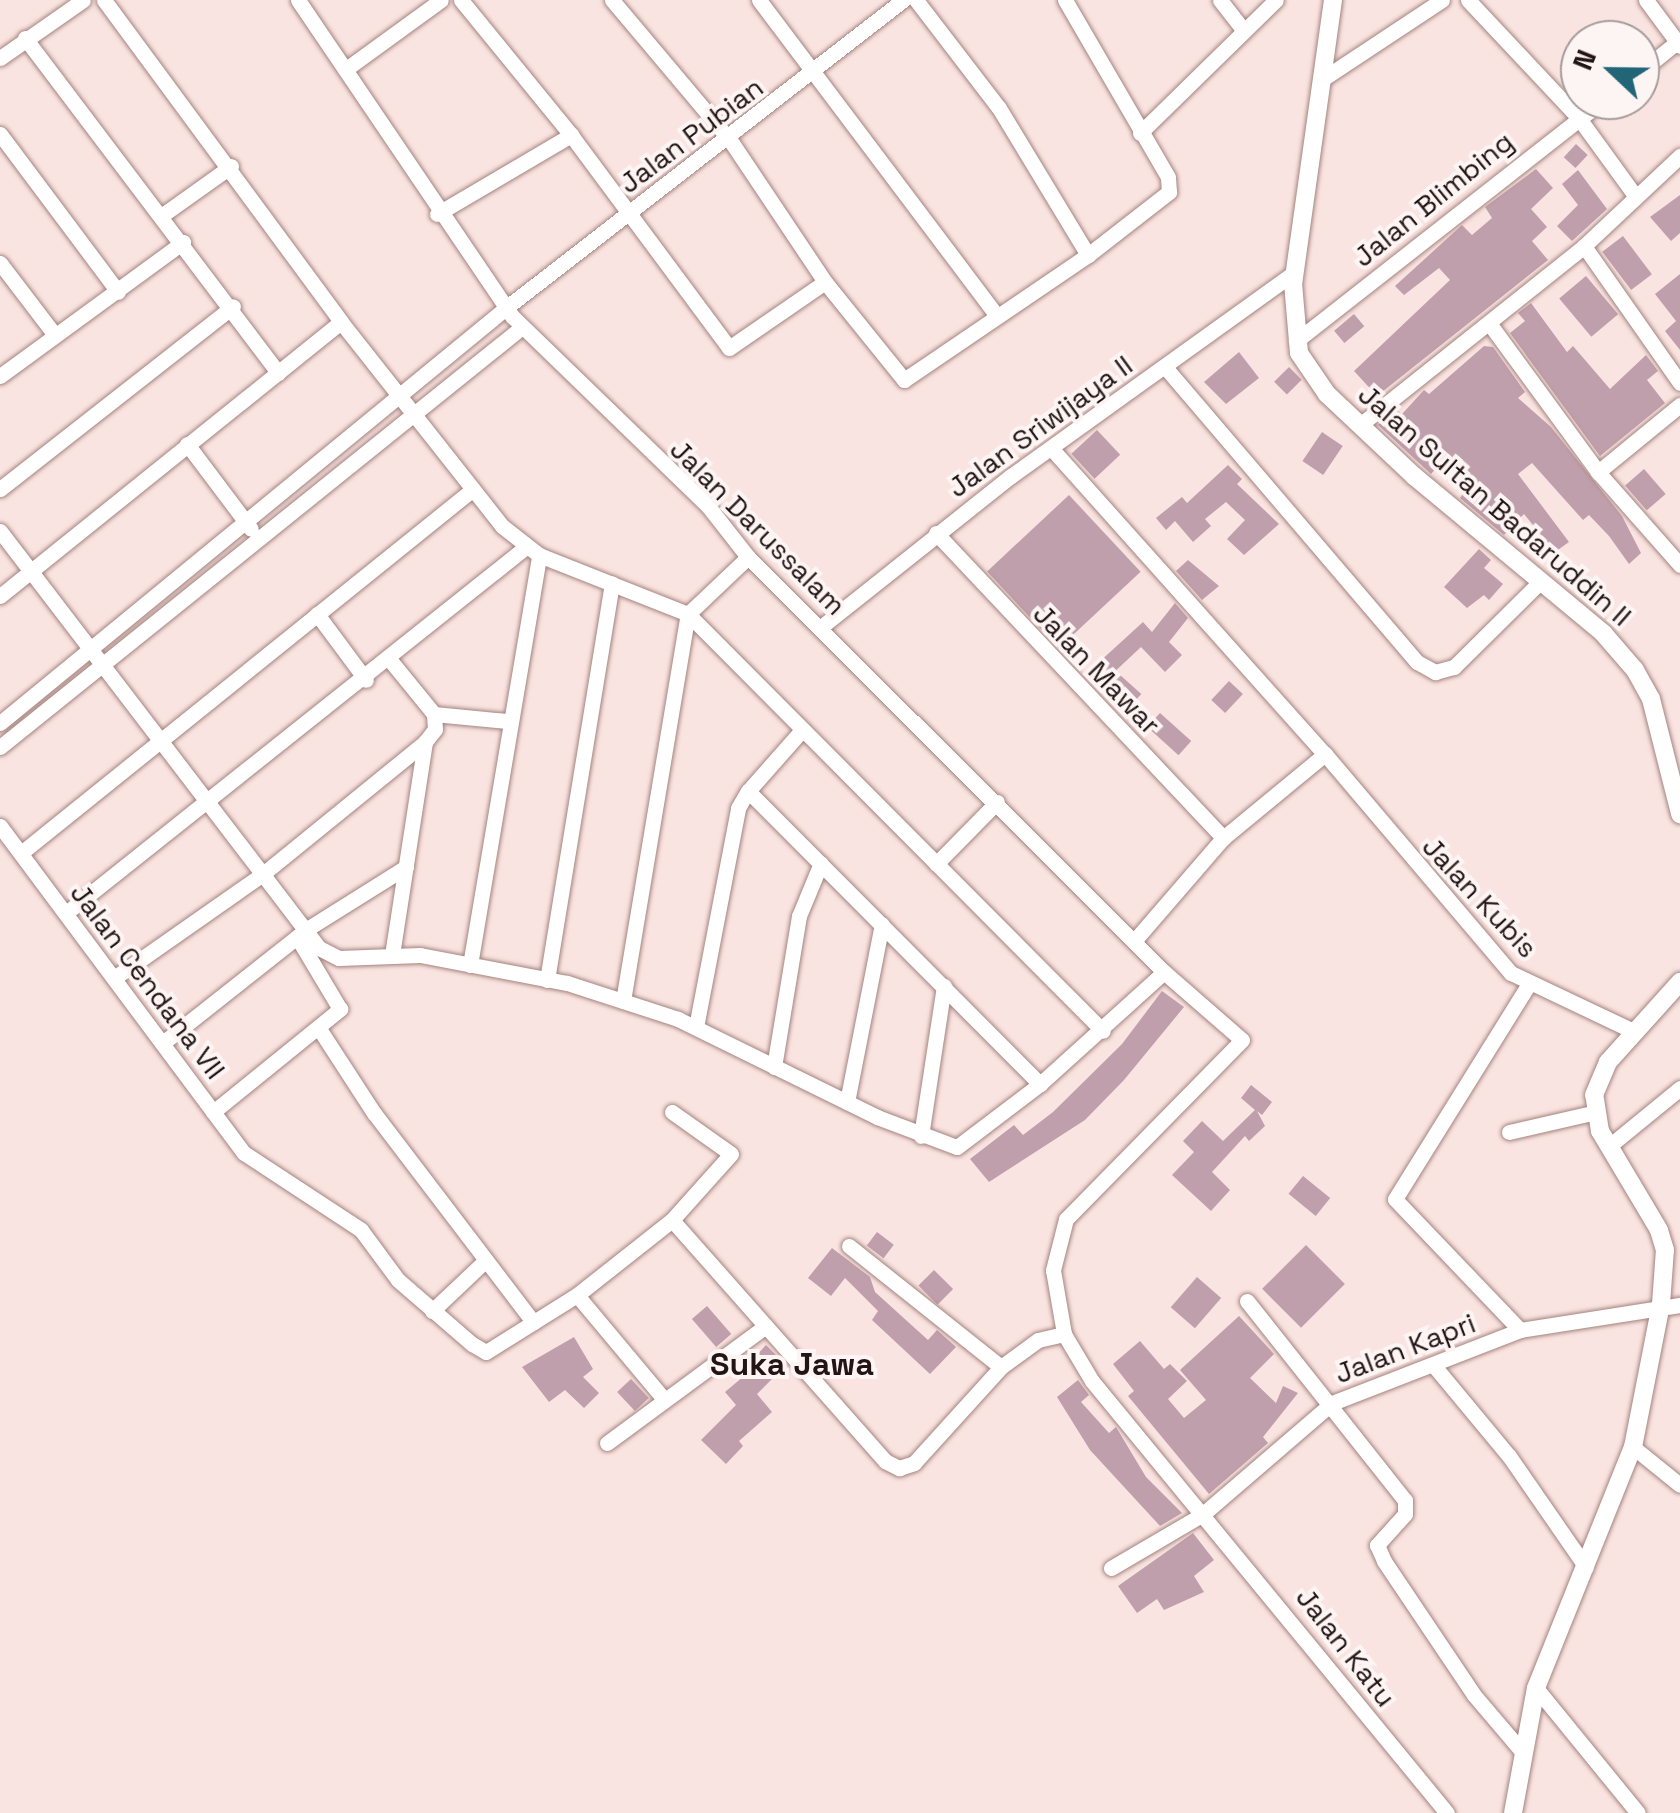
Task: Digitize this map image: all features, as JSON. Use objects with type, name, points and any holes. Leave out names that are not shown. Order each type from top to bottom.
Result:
[{"type":"street","points":[[0,58],[82,0]]},
{"type":"street","points":[[104,0],[231,166],[342,322],[473,489],[533,550],[688,614],[1102,1030]]},
{"type":"street","name":"Jalan Darussalam","points":[[298,0],[346,68],[437,214],[522,326],[708,506],[748,556],[1164,972],[1242,1040],[1066,1219],[1054,1252],[1064,1334]]},
{"type":"street","points":[[346,68],[441,0]]},
{"type":"street","points":[[461,0],[631,212],[733,349],[826,282]]},
{"type":"street","points":[[612,0],[730,140],[826,282],[904,380],[1088,255],[1169,192],[1168,177],[1065,0]]},
{"type":"street","points":[[759,0],[996,315]]},
{"type":"street","name":"Jalan Pubian","points":[[0,722],[507,307],[730,140],[903,0]]},
{"type":"street","points":[[916,0],[999,108],[1088,255]]},
{"type":"street","points":[[1220,0],[1244,29]]},
{"type":"street","points":[[1140,133],[1276,0]]},
{"type":"street","name":"Jalan Sultan Badaruddin II","points":[[1333,0],[1294,273],[1296,341],[1311,375],[1360,425],[1603,632],[1635,670],[1651,699],[1680,814]]},
{"type":"street","points":[[1321,80],[1442,0]]},
{"type":"street","points":[[1468,0],[1560,99]]},
{"type":"street","points":[[1646,0],[1678,44]]},
{"type":"street","points":[[26,38],[232,306],[278,372]]},
{"type":"street","name":"Jalan Blimbing","points":[[1296,341],[1575,120]]},
{"type":"street","points":[[1579,120],[1634,194]]},
{"type":"street","points":[[0,134],[118,292]]},
{"type":"street","points":[[437,214],[570,135]]},
{"type":"street","points":[[1360,425],[1584,246],[1634,194],[1680,156]]},
{"type":"street","points":[[161,216],[231,166]]},
{"type":"street","points":[[0,376],[183,242]]},
{"type":"street","points":[[1584,246],[1680,383]]},
{"type":"street","points":[[0,263],[54,334]]},
{"type":"street","name":"Jalan Sriwijaya II","points":[[821,627],[936,532],[1294,273]]},
{"type":"street","points":[[0,490],[232,306]]},
{"type":"street","points":[[0,596],[342,322]]},
{"type":"street","points":[[1488,323],[1598,472],[1680,565]]},
{"type":"street","points":[[0,748],[522,326]]},
{"type":"street","points":[[1165,367],[1417,662],[1435,672],[1454,667],[1541,580]]},
{"type":"street","points":[[1598,472],[1680,405]]},
{"type":"street","points":[[187,444],[258,539]]},
{"type":"street","name":"Jalan Kubis","points":[[1050,448],[1325,754],[1409,859],[1511,973],[1633,1031]]},
{"type":"street","points":[[21,853],[162,744],[473,489]]},
{"type":"street","points":[[0,531],[264,873],[337,996],[340,1009],[320,1030],[213,1112]]},
{"type":"street","name":"Jalan Mawar","points":[[936,532],[1223,838]]},
{"type":"street","points":[[66,913],[533,550]]},
{"type":"street","points":[[470,965],[533,550]]},
{"type":"street","points":[[623,1001],[688,614],[748,556]]},
{"type":"street","points":[[547,980],[612,582]]},
{"type":"street","points":[[317,614],[366,680]]},
{"type":"street","points":[[117,976],[264,873],[425,742],[435,729],[434,714],[390,660]]},
{"type":"street","points":[[434,714],[507,722]]},
{"type":"street","points":[[696,1028],[738,808],[748,791],[802,730]]},
{"type":"street","points":[[392,954],[425,742]]},
{"type":"street","points":[[1134,940],[1223,838],[1325,754]]},
{"type":"street","points":[[748,791],[1040,1084]]},
{"type":"street","points":[[936,864],[997,802]]},
{"type":"street","name":"Jalan Cendana VII","points":[[0,826],[117,976],[213,1112],[258,1163],[361,1230],[398,1280],[486,1352],[534,1322]]},
{"type":"street","points":[[774,1067],[799,916],[821,864]]},
{"type":"street","points":[[164,1042],[302,933],[406,868]]},
{"type":"street","points":[[847,1102],[882,924]]},
{"type":"street","points":[[302,933],[339,958],[362,962],[392,954],[470,965],[547,980],[623,1001],[696,1028],[921,1136],[957,1147],[1040,1084],[1164,972]]},
{"type":"street","points":[[1513,1813],[1520,1749],[1536,1688],[1633,1446],[1670,1305],[1665,1250],[1659,1230],[1608,1147],[1592,1113],[1600,1078],[1633,1031],[1680,982]]},
{"type":"street","points":[[1520,1330],[1395,1199],[1529,984]]},
{"type":"street","points":[[921,1136],[944,986]]},
{"type":"street","points":[[320,1030],[374,1113],[534,1322],[577,1295],[672,1220],[731,1154],[672,1112]]},
{"type":"street","points":[[1608,1147],[1680,1088]]},
{"type":"street","points":[[1510,1132],[1592,1113]]},
{"type":"street","points":[[672,1220],[763,1328],[899,1468],[914,1463],[1001,1367],[1038,1340],[1064,1334]]},
{"type":"street","points":[[849,1246],[1001,1367]]},
{"type":"street","points":[[432,1311],[486,1260]]},
{"type":"street","points":[[577,1295],[664,1398]]},
{"type":"street","points":[[1247,1302],[1332,1402],[1405,1500],[1405,1514],[1377,1545],[1384,1561],[1474,1695],[1520,1749]]},
{"type":"street","name":"Jalan Kapri","points":[[1111,1568],[1204,1514],[1332,1402],[1435,1367],[1520,1330],[1670,1305]]},
{"type":"street","points":[[606,1443],[763,1328]]},
{"type":"street","name":"Jalan Katu","points":[[1064,1334],[1092,1381],[1448,1813]]},
{"type":"street","points":[[1435,1367],[1509,1456],[1586,1567]]},
{"type":"street","points":[[1633,1446],[1680,1485]]},
{"type":"street","points":[[1536,1688],[1638,1813]]},
{"type":"building","points":[[1576,144],[1588,155],[1575,168],[1564,157]]},
{"type":"building","points":[[1536,169],[1553,188],[1531,209],[1547,227],[1532,241],[1548,260],[1377,396],[1354,371],[1450,280],[1439,268],[1404,295],[1395,286],[1462,225],[1472,235],[1492,218],[1485,207]]},
{"type":"building","points":[[1578,170],[1607,209],[1572,241],[1557,226],[1578,205],[1562,184]]},
{"type":"building","points":[[1680,195],[1680,233],[1671,241],[1650,217]]},
{"type":"building","points":[[1623,236],[1652,274],[1631,290],[1602,252]]},
{"type":"building","points":[[1680,274],[1680,350],[1665,331],[1676,321],[1655,294]]},
{"type":"building","points":[[1586,276],[1618,314],[1591,337],[1559,298]]},
{"type":"building","points":[[1531,303],[1567,352],[1573,346],[1610,389],[1646,355],[1658,371],[1647,380],[1665,403],[1600,456],[1510,333],[1525,321],[1518,313]]},
{"type":"building","points":[[1354,314],[1364,326],[1344,343],[1334,331]]},
{"type":"building","points":[[1484,346],[1493,347],[1525,392],[1518,398],[1551,427],[1622,516],[1641,553],[1629,564],[1589,515],[1583,520],[1532,463],[1518,474],[1569,542],[1555,552],[1524,514],[1504,535],[1460,498],[1469,485],[1444,459],[1431,474],[1378,425],[1397,410],[1402,414],[1424,390],[1429,394]]},
{"type":"building","points":[[1239,352],[1259,378],[1226,404],[1204,382]]},
{"type":"building","points":[[1289,367],[1302,380],[1287,395],[1274,382]]},
{"type":"building","points":[[1097,430],[1120,455],[1095,479],[1071,454]]},
{"type":"building","points":[[1322,432],[1343,446],[1323,475],[1302,461]]},
{"type":"building","points":[[1228,465],[1242,479],[1237,484],[1279,524],[1244,555],[1227,539],[1245,520],[1226,502],[1205,519],[1211,526],[1193,542],[1175,521],[1166,530],[1156,518],[1182,497],[1187,503]]},
{"type":"building","points":[[1644,469],[1666,494],[1647,510],[1625,485]]},
{"type":"building","points":[[1069,495],[1141,572],[1059,648],[987,571]]},
{"type":"building","points":[[1479,549],[1491,560],[1484,568],[1503,584],[1489,600],[1484,595],[1467,608],[1444,587]]},
{"type":"building","points":[[1188,560],[1219,586],[1202,600],[1176,571]]},
{"type":"building","points":[[1175,603],[1188,618],[1169,642],[1182,655],[1165,672],[1141,647],[1109,677],[1097,664],[1143,622],[1152,632]]},
{"type":"building","points":[[1119,674],[1141,694],[1131,706],[1108,686]]},
{"type":"building","points":[[1229,681],[1243,694],[1225,713],[1211,700]]},
{"type":"building","points":[[1160,713],[1191,741],[1178,755],[1147,727]]},
{"type":"building","points":[[1162,991],[1184,1007],[1124,1080],[1085,1120],[989,1182],[970,1159],[1014,1125],[1023,1135],[1053,1112],[1122,1044]]},
{"type":"building","points":[[1251,1085],[1272,1102],[1262,1115],[1257,1111],[1265,1126],[1249,1141],[1245,1136],[1212,1172],[1230,1190],[1211,1211],[1172,1175],[1194,1152],[1183,1141],[1202,1121],[1223,1141],[1255,1110],[1241,1098]]},
{"type":"building","points":[[1303,1176],[1330,1198],[1316,1216],[1289,1194]]},
{"type":"building","points":[[877,1232],[894,1245],[884,1258],[867,1246]]},
{"type":"building","points":[[1306,1245],[1345,1284],[1301,1328],[1262,1289]]},
{"type":"building","points":[[832,1248],[870,1277],[875,1292],[928,1340],[937,1330],[956,1347],[930,1374],[872,1320],[878,1311],[845,1278],[831,1296],[808,1278]]},
{"type":"building","points":[[934,1270],[953,1289],[938,1305],[918,1286]]},
{"type":"building","points":[[1197,1277],[1221,1298],[1195,1328],[1171,1307]]},
{"type":"building","points":[[707,1306],[731,1334],[716,1347],[692,1319]]},
{"type":"building","points":[[1239,1316],[1274,1354],[1250,1378],[1276,1403],[1283,1386],[1298,1393],[1263,1437],[1268,1443],[1209,1494],[1128,1396],[1134,1391],[1113,1364],[1140,1341],[1164,1369],[1170,1364],[1187,1381],[1168,1399],[1184,1418],[1206,1400],[1180,1370]]},
{"type":"building","points":[[574,1337],[593,1369],[583,1377],[599,1393],[584,1408],[565,1390],[549,1402],[522,1367]]},
{"type":"building","points":[[766,1345],[786,1365],[757,1394],[772,1412],[739,1441],[743,1446],[726,1464],[701,1440],[736,1405],[725,1392],[757,1365],[752,1360]]},
{"type":"building","points":[[631,1379],[649,1398],[635,1411],[617,1392]]},
{"type":"building","points":[[1078,1380],[1089,1395],[1081,1402],[1109,1433],[1116,1427],[1146,1477],[1182,1513],[1160,1526],[1090,1450],[1057,1397]]},
{"type":"building","points":[[1193,1533],[1214,1560],[1194,1576],[1204,1592],[1164,1610],[1157,1599],[1137,1613],[1118,1586]]},
{"type":"district","name":"Suka Jawa","points":[[792,1364]]}]
